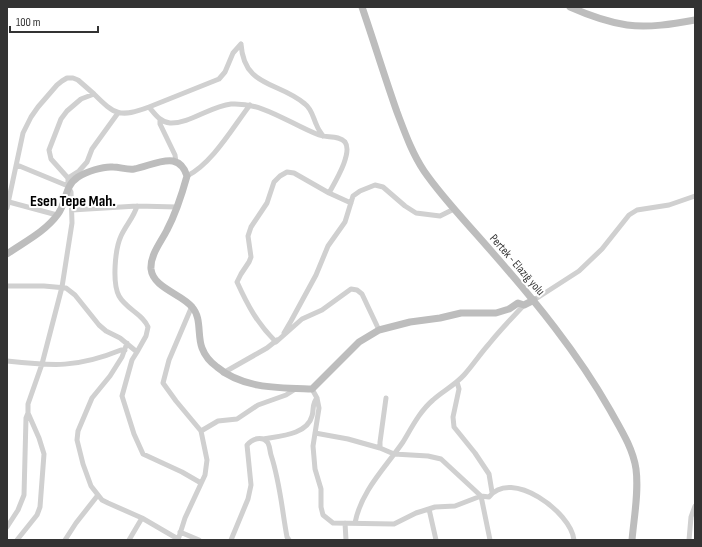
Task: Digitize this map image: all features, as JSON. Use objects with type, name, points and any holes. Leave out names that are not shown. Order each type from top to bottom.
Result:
[{"type":"street","name":"Pertek - Elazığ yolu","points":[[362,7],[408,141],[424,170],[454,209],[534,300],[590,379],[620,428],[636,468],[632,540]]},
{"type":"street","points":[[570,7],[590,15],[627,25],[657,25],[695,20]]},
{"type":"street","points":[[7,208],[21,144],[27,125],[38,107],[62,81],[73,78],[78,80],[108,108],[118,113],[127,114],[149,107],[219,79],[225,72],[233,53],[241,44],[242,55],[248,69],[263,81],[296,97],[306,104],[323,136]]},
{"type":"street","points":[[7,254],[31,238],[57,215],[62,206],[68,186],[68,178],[52,159],[49,150],[51,143],[67,111],[82,99],[94,94]]},
{"type":"street","points":[[149,107],[160,119],[167,122],[176,122],[223,106],[237,104],[250,105],[323,136],[340,138],[345,143],[348,151],[329,193]]},
{"type":"street","points":[[187,176],[195,172],[205,163],[250,105]]},
{"type":"street","points":[[68,178],[79,171],[86,162],[92,149],[118,113]]},
{"type":"street","points":[[160,119],[160,124],[175,155],[176,162]]},
{"type":"street","points":[[68,186],[78,177],[112,167],[125,170],[166,161],[176,162],[183,167],[187,176],[177,207],[153,257],[151,270],[156,281],[192,306],[197,316],[199,338],[206,356],[223,373],[248,384],[312,389],[358,342],[379,330],[410,322],[461,314],[496,313],[509,309],[518,302],[524,305]]},
{"type":"street","points":[[7,526],[18,510],[24,495],[26,418],[28,413],[28,404],[42,364],[62,287],[70,237],[72,210],[71,192],[68,186],[17,165]]},
{"type":"street","points":[[276,342],[268,334],[249,308],[237,282],[249,262],[248,236],[251,227],[266,203],[272,191],[274,182],[287,172],[294,173],[329,193],[351,203]]},
{"type":"street","points":[[276,342],[291,321],[316,275],[328,246],[345,222],[353,196],[360,191],[375,186],[383,187],[405,206],[416,213],[440,216],[454,209]]},
{"type":"street","points":[[355,523],[357,512],[363,499],[385,464],[394,454],[426,407],[433,399],[457,382],[524,305],[579,271],[602,249],[629,215],[637,210],[669,205],[695,196]]},
{"type":"street","points":[[9,202],[57,215]]},
{"type":"street","points":[[72,210],[137,206],[177,207]]},
{"type":"street","points":[[137,206],[121,236],[115,265],[116,290],[118,295],[128,307],[144,320],[148,327],[146,336],[132,360],[122,396],[134,434],[144,454],[201,483]]},
{"type":"street","points":[[7,286],[66,288],[75,295],[94,320],[103,328],[127,343],[137,352]]},
{"type":"street","points":[[223,373],[276,342],[302,320],[322,310],[351,290],[357,290],[362,294],[379,330]]},
{"type":"street","points":[[127,343],[125,350],[110,376],[92,398],[77,435],[83,464],[88,481],[98,495],[108,503],[142,518],[178,539],[205,475],[207,460],[202,431],[176,402],[163,383],[169,360],[192,306]]},
{"type":"street","points":[[7,361],[60,365],[84,362],[125,350]]},
{"type":"street","points":[[312,389],[320,408],[313,446],[315,469],[321,489],[321,507],[323,515],[333,522],[394,524],[434,507],[455,506],[481,496],[489,497],[492,492],[489,474],[476,452],[454,427],[453,417],[459,389],[457,382]]},
{"type":"street","points":[[202,431],[218,421],[237,419],[258,405],[293,392],[297,388]]},
{"type":"street","points":[[231,540],[248,499],[251,485],[247,445],[254,439],[263,439],[289,434],[306,425],[312,417],[314,403],[317,398]]},
{"type":"street","points":[[380,448],[386,398]]},
{"type":"street","points":[[17,540],[37,515],[40,507],[42,488],[44,454],[28,413]]},
{"type":"street","points":[[315,434],[348,438],[394,454],[428,456],[441,459],[481,496],[490,540]]},
{"type":"street","points":[[263,439],[268,443],[277,472],[282,512],[289,540]]},
{"type":"street","points":[[492,492],[507,488],[517,489],[528,492],[546,502],[565,521],[574,535],[574,540]]},
{"type":"street","points":[[65,540],[98,495]]},
{"type":"street","points":[[689,540],[691,517],[695,506]]},
{"type":"street","points":[[429,509],[436,540]]},
{"type":"street","points":[[129,540],[142,518]]},
{"type":"street","points":[[345,523],[346,540]]},
{"type":"street","points":[[180,532],[199,540]]},
{"type":"street","points":[[234,534],[236,540]]},
{"type":"district","name":"Esen Tepe Mah.","points":[[73,201]]}]
